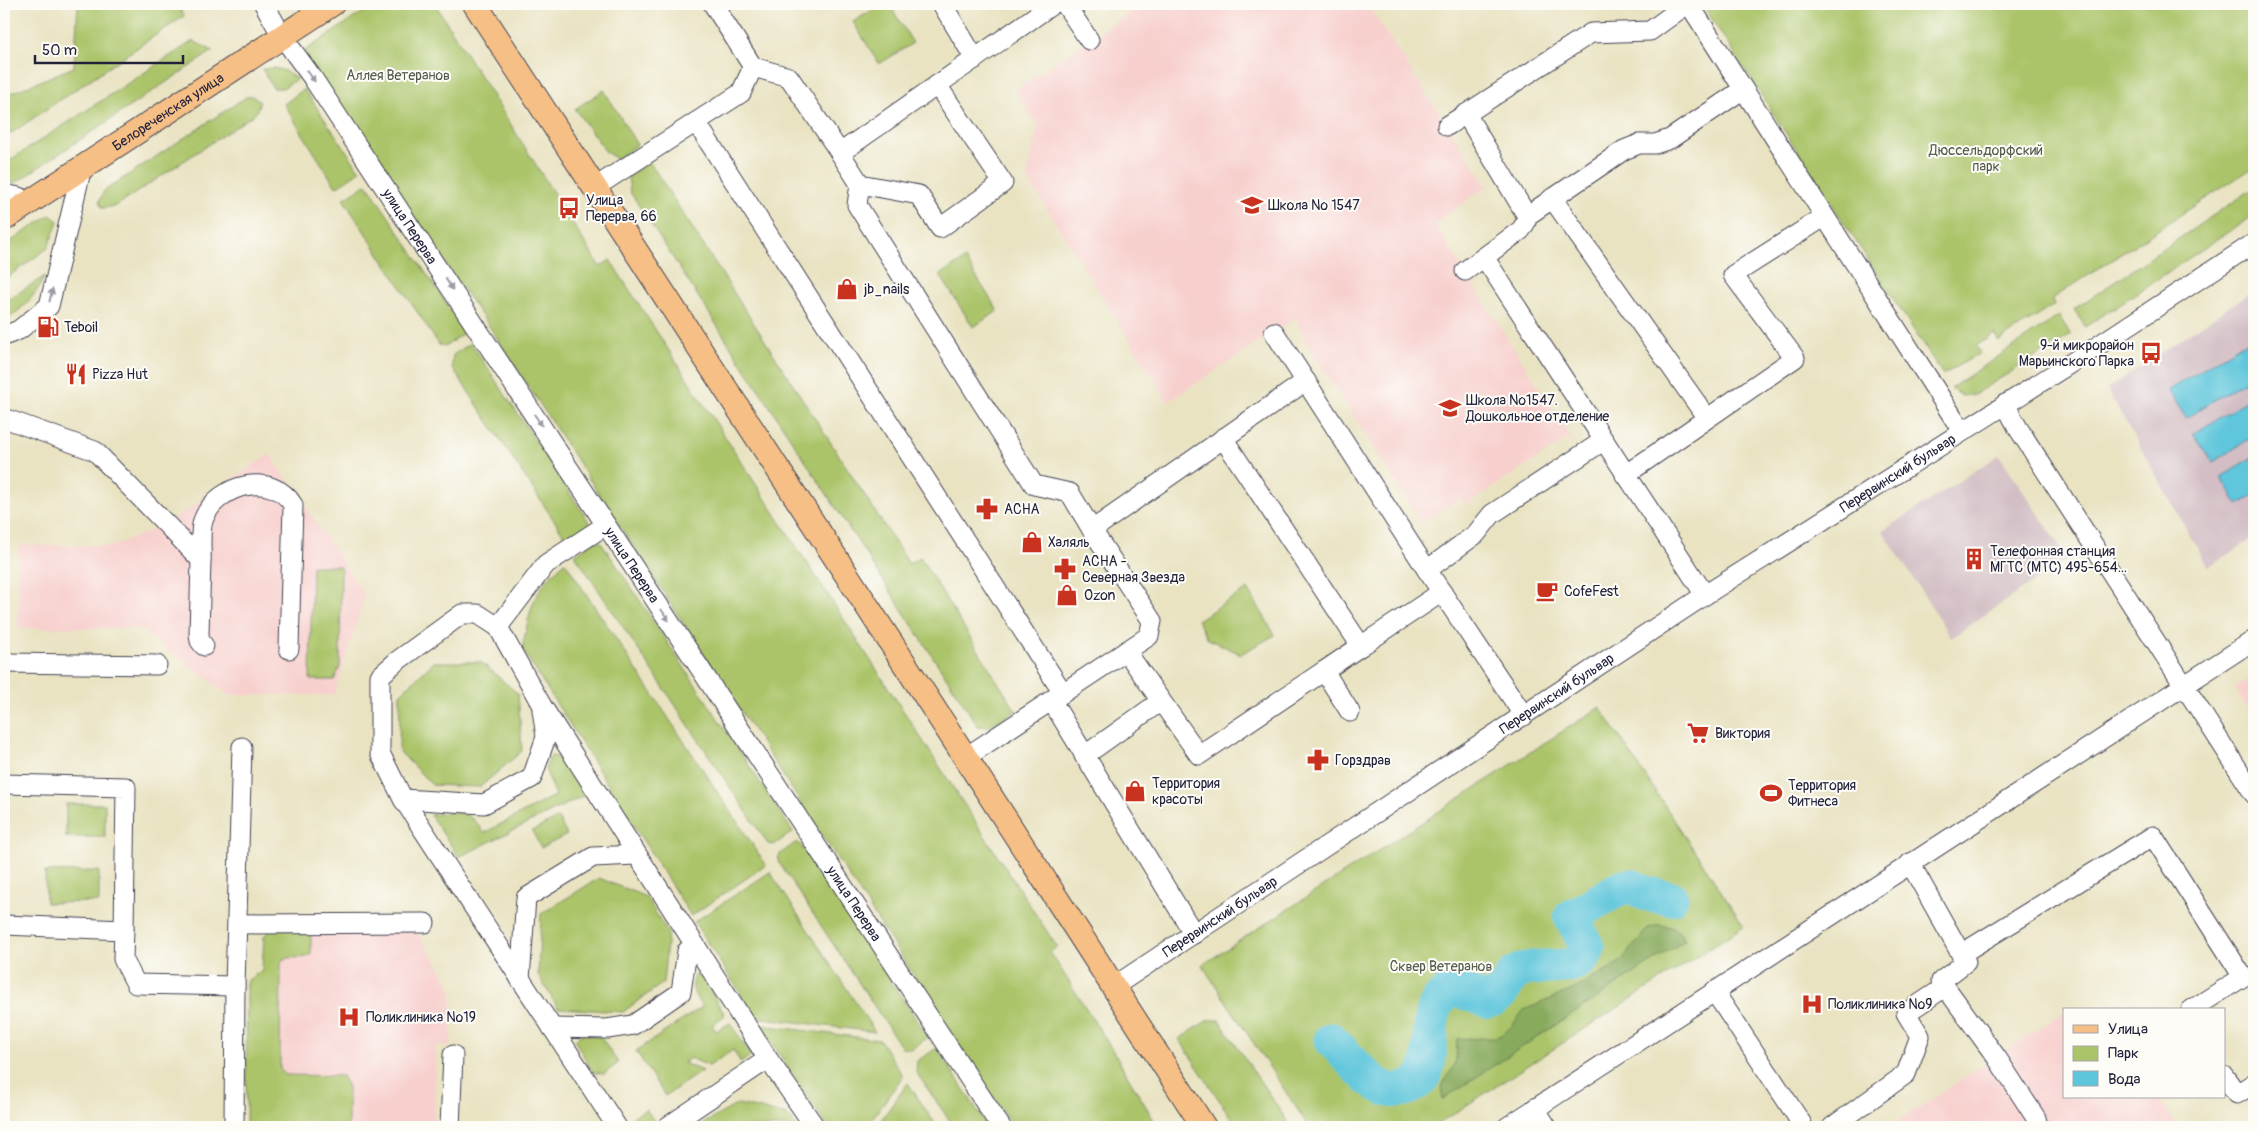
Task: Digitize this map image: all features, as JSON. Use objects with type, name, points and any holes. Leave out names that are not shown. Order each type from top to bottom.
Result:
[{"type":"main road","name":"Белореченская улица","points":[[4,219],[332,4]]},
{"type":"main road","points":[[475,4],[966,757],[1204,1127]]},
{"type":"street","name":"улица Перерва","points":[[264,4],[282,36],[312,76],[1001,1127]]},
{"type":"street","points":[[713,4],[754,67],[789,77],[860,184],[856,206],[1034,484],[1070,493],[1152,621],[1149,636],[966,757]]},
{"type":"street","points":[[942,4],[975,59]]},
{"type":"street","points":[[840,153],[1054,4]]},
{"type":"street","points":[[1065,4],[1089,40]]},
{"type":"street","points":[[1447,126],[1591,33],[1650,31],[1688,4],[1962,430]]},
{"type":"street","points":[[594,188],[741,93],[754,67]]},
{"type":"street","points":[[860,184],[920,195],[940,228],[1003,183],[938,85]]},
{"type":"street","points":[[1527,216],[1624,150],[1639,144],[1655,144],[1670,139],[1742,90]]},
{"type":"street","points":[[1464,271],[1521,230],[1527,216],[1466,114]]},
{"type":"street","points":[[696,122],[1057,697],[1084,756],[1194,934]]},
{"type":"street","points":[[4,336],[18,330],[49,306],[82,167]]},
{"type":"street","points":[[1552,198],[1707,418]]},
{"type":"street","points":[[1625,475],[1794,358],[1732,275],[1824,217]]},
{"type":"street","name":"Перервинский бульвар","points":[[1113,987],[1705,595],[1962,430],[2090,351],[2254,243]]},
{"type":"street","points":[[1484,257],[1602,441],[1705,595]]},
{"type":"street","points":[[1274,332],[1524,716]]},
{"type":"street","points":[[1092,530],[1306,381]]},
{"type":"street","points":[[2005,404],[2018,428],[2252,783]]},
{"type":"street","points":[[4,418],[95,451],[202,560]]},
{"type":"street","points":[[1223,438],[1361,646]]},
{"type":"street","points":[[1428,570],[1476,534],[1492,514],[1602,441]]},
{"type":"street","points":[[204,646],[200,641],[199,634],[203,520],[208,511],[223,495],[238,488],[264,485],[273,486],[287,495],[293,505],[289,649]]},
{"type":"street","points":[[498,626],[546,564],[606,525]]},
{"type":"street","points":[[1126,651],[1199,755],[1442,592]]},
{"type":"street","points":[[617,1127],[403,798],[380,753],[380,676],[397,661],[462,614],[478,614],[498,626],[542,706],[636,855],[768,1059],[815,1127]]},
{"type":"street","points":[[1507,1127],[2254,640]]},
{"type":"street","points":[[4,663],[157,665]]},
{"type":"street","points":[[1324,671],[1350,712]]},
{"type":"street","points":[[1084,756],[1161,701]]},
{"type":"street","points":[[403,798],[484,804],[532,778],[546,737],[542,706]]},
{"type":"street","points":[[234,1127],[235,986],[242,747]]},
{"type":"street","points":[[4,784],[126,787],[123,960],[136,984],[235,986]]},
{"type":"street","points":[[1961,954],[2153,836],[2243,977],[2195,1008]]},
{"type":"street","points":[[520,979],[526,898],[593,857],[636,855]]},
{"type":"street","points":[[1910,864],[1966,962],[1941,981],[2002,1065],[2036,1118],[2038,1127]]},
{"type":"street","points":[[238,924],[426,923]]},
{"type":"street","points":[[4,925],[124,930]]},
{"type":"street","points":[[552,1028],[607,1029],[633,1025],[681,992],[687,951],[696,945]]},
{"type":"street","points":[[1832,1127],[1906,1074],[1920,1036],[1906,1013],[1945,987]]},
{"type":"street","points":[[1714,991],[1801,1126]]},
{"type":"street","points":[[450,1127],[453,1055]]},
{"type":"street","points":[[667,1127],[768,1059]]},
{"type":"street","points":[[2226,1079],[2237,1094],[2254,1083]]},
{"type":"street","points":[[1535,1108],[1547,1127]]},
{"type":"shaded area","name":"Школа № 1547","points":[[1143,4],[1367,4],[1487,186],[1434,224],[1571,437],[1465,506],[1460,498],[1422,523],[1306,342],[1295,318],[1168,402],[1027,177],[1038,125],[1015,90]]},
{"type":"shaded area","points":[[2254,290],[2254,538],[2208,567],[2107,389]]},
{"type":"shaded area","points":[[270,454],[365,596],[334,695],[229,695],[139,628],[18,628],[18,545],[113,546],[165,525]]},
{"type":"shaded area","points":[[1999,455],[2068,558],[1951,638],[1883,531]]},
{"type":"shaded area","points":[[2254,675],[2254,718],[2234,688]]},
{"type":"shaded area","name":"Поликлиника №19","points":[[271,928],[414,929],[439,965],[452,989],[451,1046],[436,1046],[434,1127],[246,1127],[247,981],[262,970],[264,937]]},
{"type":"shaded area","points":[[2063,1013],[2063,1098],[2158,1098],[2177,1127],[1889,1127]]},
{"type":"green space","points":[[78,4],[176,4],[184,16],[4,138],[4,96],[74,67]]},
{"type":"green space","name":"Аллея Ветеранов","points":[[375,4],[435,4],[600,267],[610,260],[1057,947],[1050,952],[1110,1046],[1158,1127],[1013,1127],[487,323],[307,68],[306,50]]},
{"type":"green space","points":[[882,4],[889,4],[913,43],[879,64],[853,22]]},
{"type":"green space","name":"Дюссельдорфский парк","points":[[1702,4],[2254,4],[2254,167],[2052,299],[2054,305],[1999,341],[1994,334],[1976,346],[1980,353],[1943,375]]},
{"type":"green space","points":[[193,41],[213,51],[15,183],[4,182],[4,164]]},
{"type":"green space","points":[[275,68],[285,71],[297,79],[283,88],[273,88],[262,69]]},
{"type":"green space","points":[[304,89],[360,171],[336,187],[284,104]]},
{"type":"green space","points":[[604,90],[637,145],[617,159],[606,152],[575,109]]},
{"type":"green space","points":[[252,96],[260,101],[257,111],[253,115],[116,206],[102,208],[99,202],[104,191],[246,97]]},
{"type":"green space","points":[[649,161],[909,564],[920,557],[1016,711],[988,727],[978,726],[630,192],[628,177]]},
{"type":"green space","points":[[367,184],[465,332],[446,346],[439,345],[343,199]]},
{"type":"green space","points":[[2254,188],[2254,215],[2085,327],[2074,309]]},
{"type":"green space","points":[[50,215],[58,221],[48,248],[4,280],[4,246]]},
{"type":"green space","points":[[965,259],[998,311],[973,327],[940,275]]},
{"type":"green space","points":[[45,276],[28,302],[4,321],[4,302]]},
{"type":"green space","points":[[2059,316],[2071,335],[1973,395],[1962,396],[1951,388]]},
{"type":"green space","points":[[471,343],[591,525],[567,540],[452,367],[453,355]]},
{"type":"green space","points":[[594,541],[601,542],[793,832],[774,845],[768,844],[575,555]]},
{"type":"green space","points":[[565,562],[766,865],[691,916],[522,649],[534,601],[545,582]]},
{"type":"green space","points":[[312,566],[338,566],[341,568],[340,667],[334,680],[310,680]]},
{"type":"green space","points":[[1248,589],[1275,635],[1241,654],[1208,639],[1197,620]]},
{"type":"green space","points":[[434,662],[481,662],[518,694],[522,751],[480,787],[432,785],[399,751],[400,694]]},
{"type":"green space","name":"Сквер Ветеранов","points":[[1600,707],[1744,926],[1433,1127],[1309,1127],[1202,965]]},
{"type":"green space","points":[[551,756],[564,758],[585,795],[459,857],[430,815],[461,813],[467,815],[484,833],[556,795],[545,769]]},
{"type":"green space","points":[[66,804],[105,804],[105,837],[66,837]]},
{"type":"green space","points":[[558,818],[567,835],[541,848],[532,831]]},
{"type":"green space","points":[[795,843],[799,843],[928,1037],[912,1049],[902,1048],[778,861],[779,855]]},
{"type":"green space","points":[[99,871],[99,902],[46,903],[45,872]]},
{"type":"green space","points":[[770,872],[875,1032],[756,1017],[694,922]]},
{"type":"green space","points":[[599,878],[646,897],[668,933],[663,983],[623,1012],[558,1008],[538,975],[541,914]]},
{"type":"green space","points":[[1659,925],[1674,928],[1685,940],[1443,1099],[1444,1081],[1452,1070],[1456,1059],[1457,1039],[1494,1038],[1503,1034],[1524,1010],[1574,989],[1620,962],[1648,928]]},
{"type":"green space","points":[[271,928],[311,929],[311,955],[288,958],[281,961],[280,1069],[286,1075],[342,1076],[348,1087],[348,1127],[246,1127],[247,981],[262,970],[264,937]]},
{"type":"green space","points":[[697,973],[704,980],[725,1015],[712,1025],[716,1031],[730,1023],[751,1055],[741,1063],[733,1050],[709,1066],[690,1058],[683,1063],[702,1071],[665,1096],[636,1051],[702,1007],[693,987],[694,978]]},
{"type":"green space","points":[[1208,1020],[1219,1020],[1291,1127],[1237,1127],[1179,1039]]},
{"type":"green space","points":[[760,1025],[880,1040],[903,1076],[866,1127],[827,1127]]},
{"type":"green space","points":[[581,1034],[599,1034],[618,1063],[604,1074],[593,1072],[575,1041]]},
{"type":"green space","points":[[937,1048],[988,1127],[954,1127],[916,1072],[917,1061]]},
{"type":"green space","points":[[908,1083],[937,1127],[876,1127]]},
{"type":"green space","points":[[738,1104],[787,1115],[797,1127],[697,1127]]},
{"type":"green space","points":[[646,1109],[658,1127],[633,1127],[630,1122],[633,1117]]},
{"type":"water","points":[[2254,337],[2254,375],[2186,418],[2168,390]]},
{"type":"water","points":[[2254,396],[2254,436],[2213,462],[2193,434]]},
{"type":"water","points":[[2254,456],[2254,495],[2238,505],[2221,477]]},
{"type":"waterway","points":[[1331,1040],[1375,1083],[1390,1090],[1405,1089],[1416,1084],[1423,1076],[1427,1066],[1435,1008],[1440,999],[1452,988],[1489,1001],[1499,995],[1512,977],[1522,970],[1569,965],[1577,962],[1583,957],[1588,948],[1571,917],[1622,887],[1631,886],[1647,894],[1671,898]]},
{"type":"place","name":"Школа № 1547","points":[[1252,205]]},
{"type":"place","name":"Улица Перерва, 66","points":[[569,208]]},
{"type":"place","name":"jb_nails","points":[[847,289]]},
{"type":"place","name":"Teboil","points":[[48,327]]},
{"type":"place","name":"9-й микрорайон Марьинского Парка","points":[[2151,353]]},
{"type":"place","name":"Pizza Hut","points":[[76,374]]},
{"type":"place","name":"Школа №1547. Дошкольное отделение","points":[[1450,408]]},
{"type":"place","name":"АСНА","points":[[987,509]]},
{"type":"place","name":"Халяль","points":[[1032,542]]},
{"type":"place","name":"Телефонная станция МГТС (МТС) 495-654...","points":[[1974,559]]},
{"type":"place","name":"АСНА - Северная Звезда","points":[[1065,569]]},
{"type":"place","name":"CofeFest","points":[[1547,591]]},
{"type":"place","name":"Ozon","points":[[1067,595]]},
{"type":"place","name":"Виктория","points":[[1698,733]]},
{"type":"place","name":"Горздрав","points":[[1318,760]]},
{"type":"place","name":"Территория красоты","points":[[1135,791]]},
{"type":"place","name":"Территория Фитнеса","points":[[1771,793]]},
{"type":"place","name":"Поликлиника №9","points":[[1812,1004]]},
{"type":"place","name":"Поликлиника №19","points":[[349,1017]]}]
